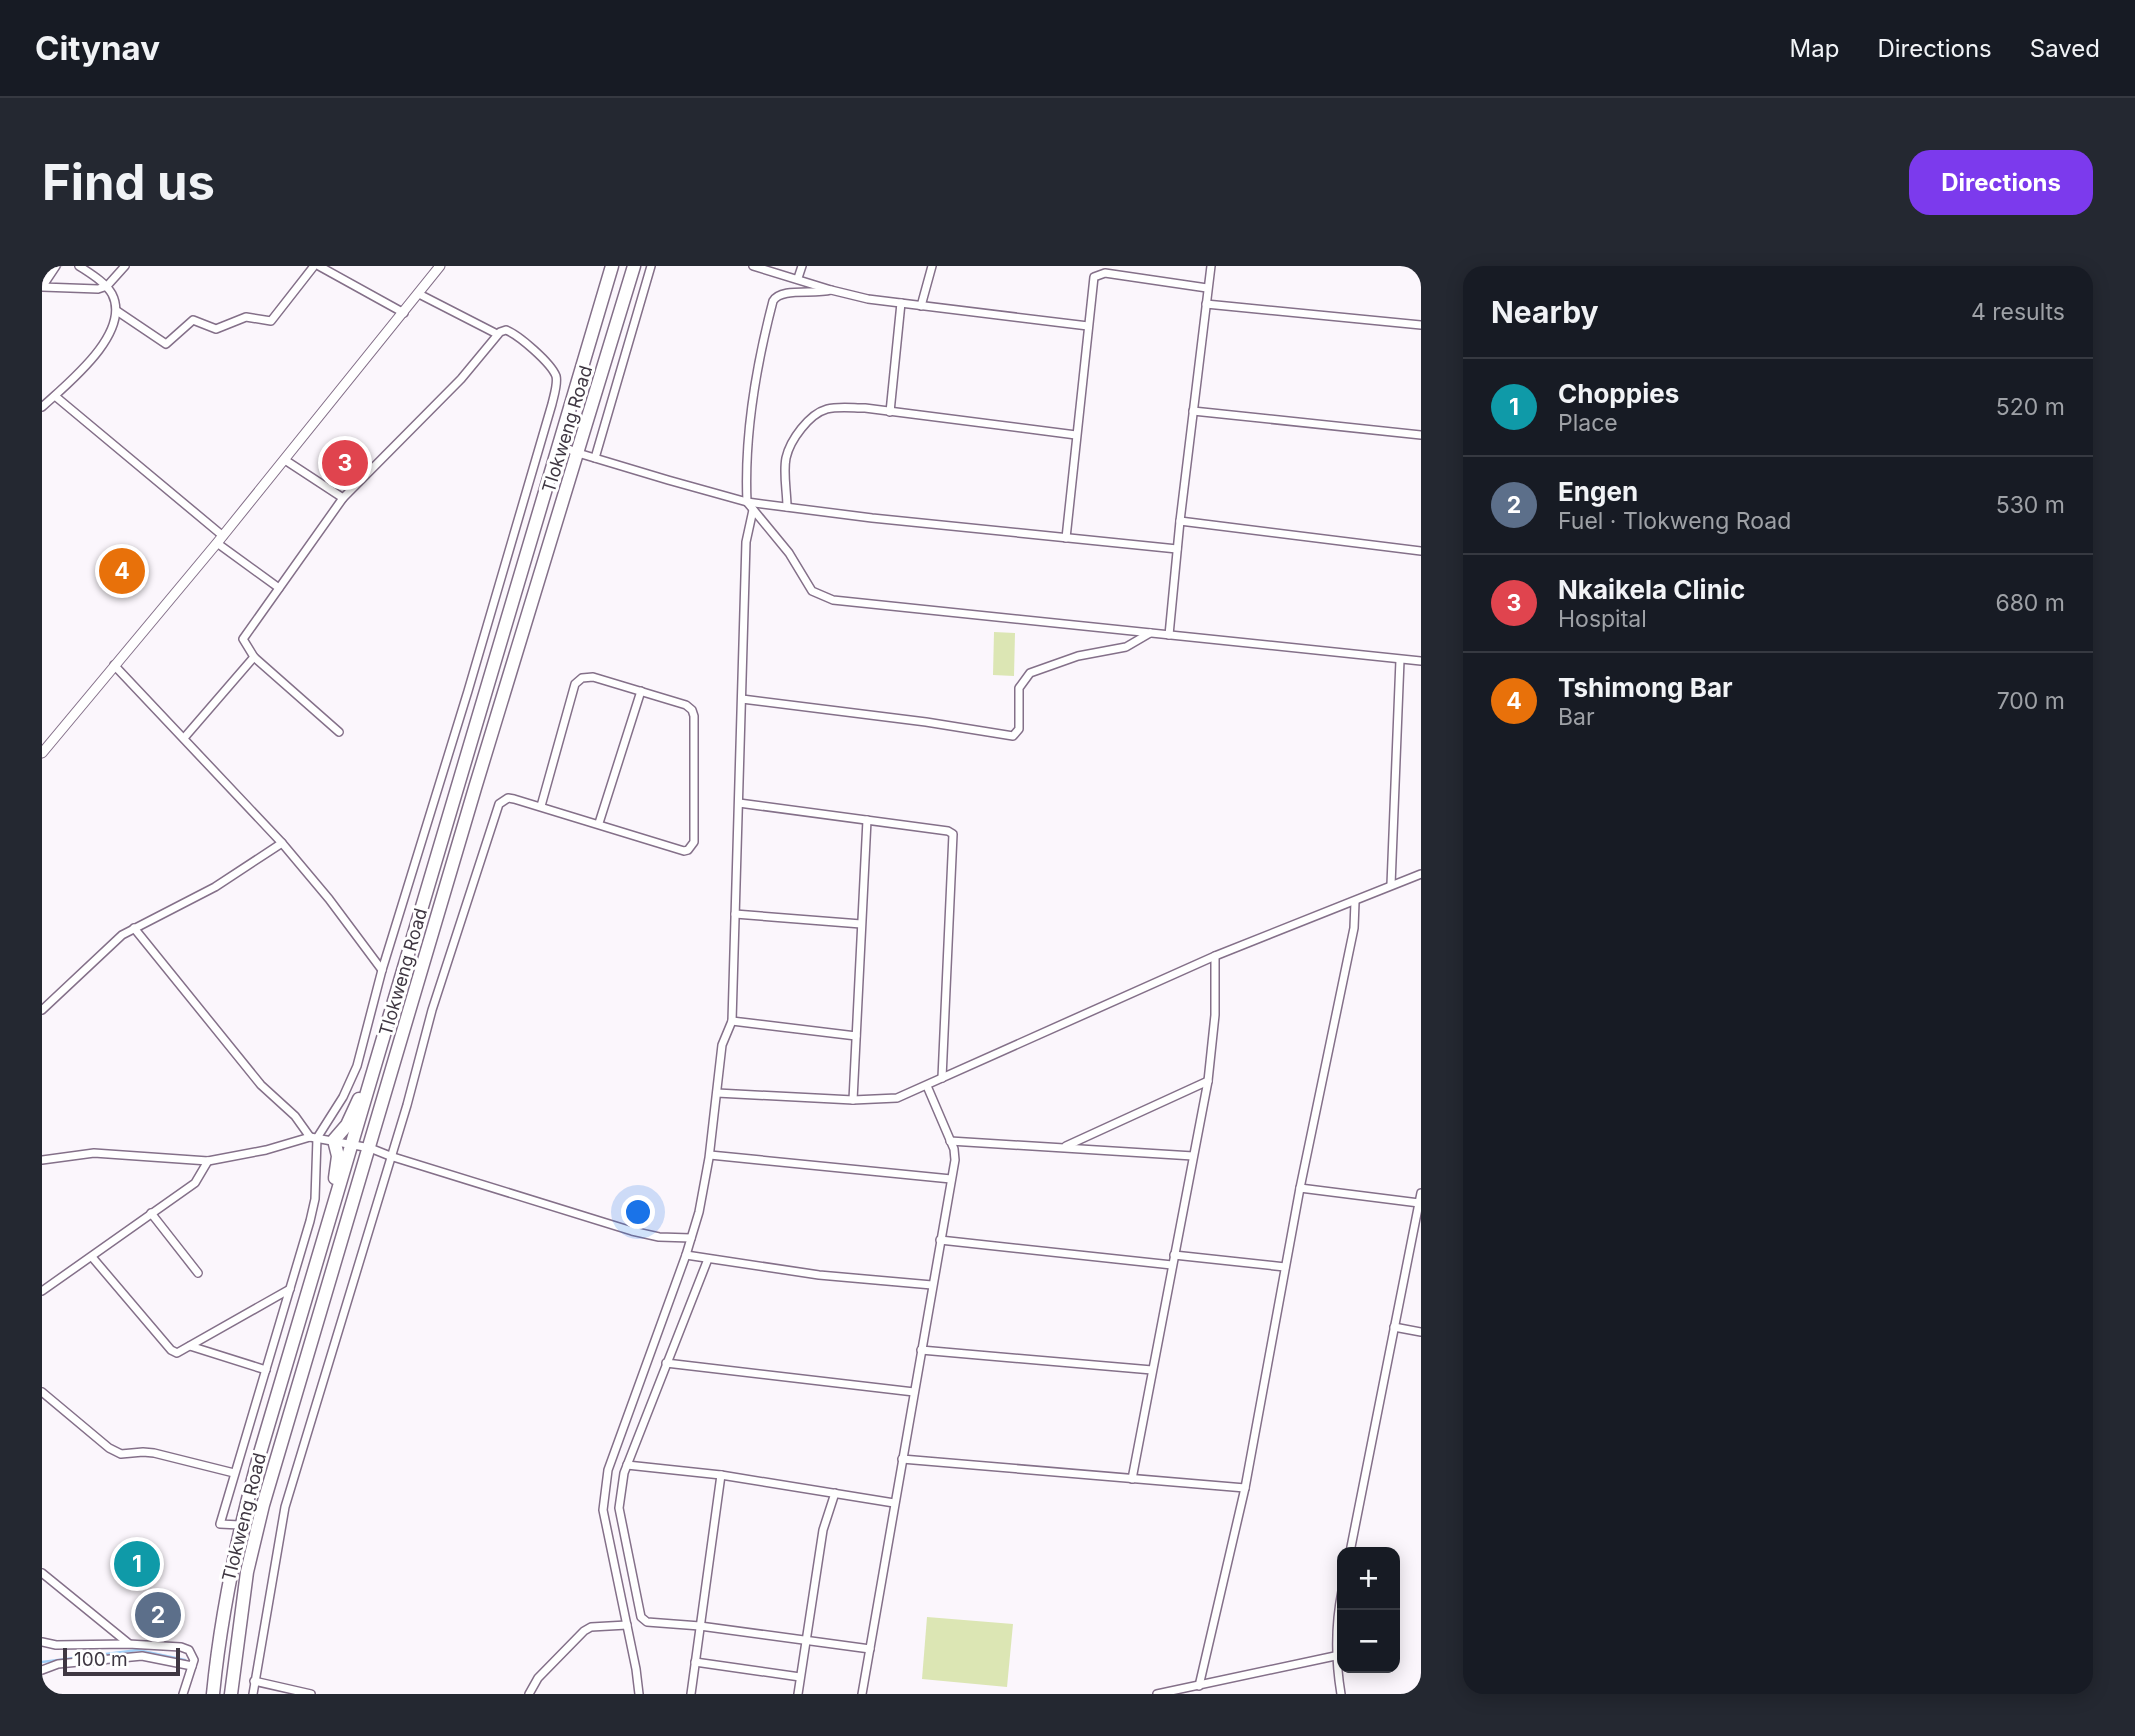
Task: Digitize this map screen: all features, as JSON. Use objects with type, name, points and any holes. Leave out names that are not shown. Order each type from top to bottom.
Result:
[{"type":"main road","name":"Tlokweng Road","points":[[213,1694],[218,1637],[240,1525],[612,266]]},
{"type":"main road","name":"Tlokweng Road","points":[[230,1694],[247,1572],[263,1504],[475,788],[634,266]]},
{"type":"main road","points":[[335,1202],[338,1156],[334,1140],[347,1125],[370,1078]]},
{"type":"street","points":[[56,266],[42,287],[89,290],[107,286],[125,266]]},
{"type":"street","points":[[42,407],[94,358],[117,311],[107,286],[79,266]]},
{"type":"street","points":[[117,311],[166,344],[193,320],[216,328],[246,317],[271,321],[316,266],[404,313]]},
{"type":"street","points":[[42,754],[285,460],[440,266]]},
{"type":"street","points":[[595,458],[651,266]]},
{"type":"street","points":[[754,266],[831,290],[901,303],[1088,326]]},
{"type":"street","points":[[798,278],[802,266]]},
{"type":"street","points":[[921,306],[932,266]]},
{"type":"street","points":[[1169,635],[1211,266]]},
{"type":"street","points":[[1066,538],[1092,281],[1100,273],[1207,288]]},
{"type":"street","points":[[831,290],[820,293],[783,292],[775,296],[773,301],[754,388],[747,502],[789,552],[807,585],[818,595],[834,600],[1421,661]]},
{"type":"street","points":[[419,294],[497,334]]},
{"type":"street","points":[[890,412],[901,303]]},
{"type":"street","points":[[1206,304],[1421,324]]},
{"type":"street","points":[[240,1525],[220,1524],[315,1199],[314,1138],[352,1080],[382,970],[468,691],[556,384],[556,377],[548,364],[506,330],[497,334],[461,379],[343,498],[244,635],[246,648],[254,657],[340,732]]},
{"type":"street","points":[[55,396],[279,588]]},
{"type":"street","points":[[788,507],[786,458],[800,432],[811,419],[820,411],[830,408],[865,408],[1076,435]]},
{"type":"street","points":[[1193,411],[1421,436]]},
{"type":"street","points":[[559,445],[578,453],[747,502],[1177,550]]},
{"type":"street","points":[[285,460],[343,498]]},
{"type":"street","points":[[639,1694],[603,1510],[611,1454],[686,1255],[705,1186],[722,1045],[732,1021],[746,542],[753,510]]},
{"type":"street","points":[[1180,521],[1421,551]]},
{"type":"street","points":[[743,699],[914,720],[1013,736],[1019,729],[1019,688],[1030,673],[1078,656],[1126,647],[1150,633]]},
{"type":"street","points":[[184,737],[254,657]]},
{"type":"street","points":[[1391,884],[1399,660]]},
{"type":"street","points":[[114,665],[282,843],[382,970]]},
{"type":"street","points":[[253,1694],[280,1524],[407,1105],[432,1010],[499,804],[508,798],[541,806],[684,851],[688,850],[693,845],[694,713],[686,705],[593,677],[578,680],[541,806]]},
{"type":"street","points":[[599,823],[640,691]]},
{"type":"street","points":[[739,803],[948,831],[954,836],[942,1078]]},
{"type":"street","points":[[853,1100],[867,820]]},
{"type":"street","points":[[42,1010],[110,946],[134,928],[215,887],[282,843]]},
{"type":"street","points":[[717,1093],[853,1100],[897,1098],[1216,956],[1421,874]]},
{"type":"street","points":[[1199,1686],[1245,1488],[1300,1188],[1354,928],[1355,902]]},
{"type":"street","points":[[734,914],[861,924]]},
{"type":"street","points":[[134,928],[261,1085],[295,1116],[314,1138]]},
{"type":"street","points":[[1132,1479],[1208,1081],[1215,1015],[1216,956]]},
{"type":"street","points":[[732,1021],[856,1036]]},
{"type":"street","points":[[1063,1147],[1208,1081]]},
{"type":"street","points":[[862,1694],[955,1154],[927,1086]]},
{"type":"street","points":[[42,1160],[94,1153],[208,1161],[314,1138],[334,1140],[370,1148],[632,1231],[659,1237],[691,1238]]},
{"type":"street","points":[[950,1142],[1193,1156]]},
{"type":"street","points":[[710,1155],[951,1179]]},
{"type":"street","points":[[42,1292],[195,1183],[208,1161]]},
{"type":"street","points":[[1300,1188],[1419,1203]]},
{"type":"street","points":[[1351,1547],[1421,1193]]},
{"type":"street","points":[[151,1213],[198,1273]]},
{"type":"street","points":[[940,1240],[1172,1265]]},
{"type":"street","points":[[686,1255],[819,1275],[932,1285]]},
{"type":"street","points":[[1174,1255],[1285,1267]]},
{"type":"street","points":[[92,1257],[171,1350],[179,1353],[290,1288]]},
{"type":"street","points":[[708,1259],[627,1465],[619,1508],[641,1616],[647,1622],[700,1626],[870,1650]]},
{"type":"street","points":[[1394,1327],[1421,1332]]},
{"type":"street","points":[[190,1346],[266,1370]]},
{"type":"street","points":[[921,1350],[1152,1370]]},
{"type":"street","points":[[666,1363],[914,1392]]},
{"type":"street","points":[[42,1392],[117,1453],[154,1453],[234,1473]]},
{"type":"street","points":[[902,1460],[1245,1488]]},
{"type":"street","points":[[627,1465],[721,1475],[894,1503]]},
{"type":"street","points":[[691,1694],[721,1475]]},
{"type":"street","points":[[798,1694],[823,1530],[835,1493]]},
{"type":"street","points":[[42,1573],[128,1644]]},
{"type":"street","points":[[1339,1610],[1335,1656],[1341,1694]]},
{"type":"street","points":[[529,1694],[537,1678],[584,1631],[591,1627],[627,1625]]},
{"type":"street","points":[[42,1642],[80,1646],[128,1644],[181,1647],[192,1653],[194,1660],[183,1694]]},
{"type":"street","points":[[80,1646],[82,1661]]},
{"type":"street","points":[[42,1670],[58,1664],[142,1656],[192,1666]]},
{"type":"street","points":[[1157,1694],[1335,1656]]},
{"type":"street","points":[[695,1662],[800,1677]]},
{"type":"street","points":[[254,1681],[312,1694]]},
{"type":"green space","points":[[994,632],[1015,633],[1014,676],[993,675]]},
{"type":"green space","points":[[927,1617],[1013,1624],[1007,1687],[922,1679]]},
{"type":"waterway","points":[[42,1662],[138,1650],[185,1660]]},
{"type":"place","name":"Nkaikela Clinic","points":[[345,463]]},
{"type":"place","name":"Tshimong Bar","points":[[122,571]]},
{"type":"place","name":"Choppies","points":[[137,1564]]},
{"type":"place","name":"Engen","points":[[158,1615]]}]
